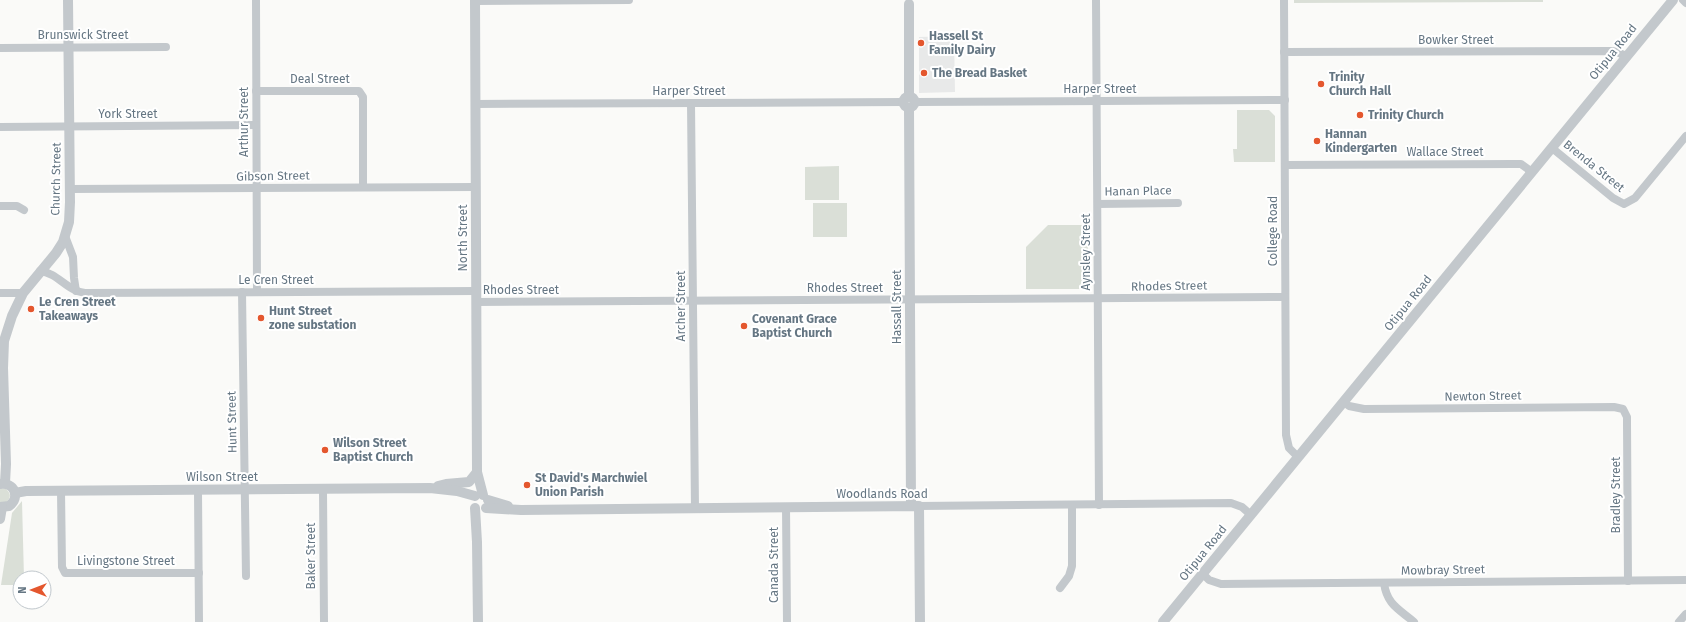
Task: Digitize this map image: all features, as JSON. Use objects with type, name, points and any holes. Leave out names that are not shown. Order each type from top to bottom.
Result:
[{"type":"street","name":"Church Street","points":[[2,484],[6,464],[3,362],[4,341],[23,293],[56,253],[65,236],[70,213],[68,0]]},
{"type":"street","name":"Arthur Street","points":[[256,0],[257,292]]},
{"type":"street","points":[[475,1],[629,0]]},
{"type":"street","name":"Aynsley Street","points":[[1096,0],[1099,505]]},
{"type":"street","name":"College Road","points":[[1284,0],[1287,442],[1289,448],[1298,457]]},
{"type":"street","name":"Otipua Road","points":[[1163,622],[1673,0]]},
{"type":"street","points":[[1683,0],[1686,3]]},
{"type":"street","name":"North Street","points":[[475,1],[477,474],[480,502],[477,542],[478,622]]},
{"type":"street","name":"Hassall Street","points":[[909,1],[910,300],[915,506],[920,622]]},
{"type":"street","name":"Brunswick Street","points":[[0,48],[166,47]]},
{"type":"street","name":"Bowker Street","points":[[1284,52],[1612,51],[1626,56]]},
{"type":"street","name":"Deal Street","points":[[256,91],[360,91],[363,97],[363,187]]},
{"type":"street","name":"Harper Street","points":[[475,104],[1285,100]]},
{"type":"street","name":"Archer Street","points":[[691,103],[695,508]]},
{"type":"street","name":"York Street","points":[[0,126],[256,125]]},
{"type":"street","name":"Brenda Street","points":[[1552,148],[1612,198],[1624,204],[1635,198],[1686,136]]},
{"type":"street","name":"Wallace Street","points":[[1285,165],[1521,164],[1532,172]]},
{"type":"street","name":"Gibson Street","points":[[70,189],[476,187]]},
{"type":"street","name":"Hanan Place","points":[[1098,204],[1178,203]]},
{"type":"street","points":[[0,206],[17,206],[24,210]]},
{"type":"street","points":[[65,236],[73,257],[76,291]]},
{"type":"street","name":"Le Cren Street","points":[[40,271],[52,274],[67,286],[76,291],[85,293],[476,291]]},
{"type":"street","name":"Hunt Street","points":[[242,292],[246,576]]},
{"type":"street","points":[[0,293],[23,293]]},
{"type":"street","name":"Rhodes Street","points":[[476,302],[1285,297]]},
{"type":"street","name":"Newton Street","points":[[1344,402],[1349,406],[1364,409],[1614,407],[1623,409]]},
{"type":"street","name":"Bradley Street","points":[[1623,409],[1627,417],[1628,581]]},
{"type":"street","name":"Wilson Street","points":[[430,488],[446,484],[469,482],[477,474]]},
{"type":"street","points":[[0,519],[1,507],[6,507],[12,504],[15,493],[11,486],[2,484]]},
{"type":"street","name":"Wilson Street","points":[[15,493],[26,491],[323,490],[430,488],[451,491],[456,496],[480,502]]},
{"type":"street","points":[[198,490],[199,622]]},
{"type":"street","name":"Baker Street","points":[[323,490],[324,622]]},
{"type":"street","name":"Livingstone Street","points":[[61,491],[62,567],[65,573],[199,573]]},
{"type":"street","name":"Woodlands Road","points":[[480,502],[504,505],[510,509],[529,510],[1231,503],[1242,507],[1251,515]]},
{"type":"street","points":[[1060,588],[1069,576],[1072,566],[1072,505]]},
{"type":"street","name":"Canada Street","points":[[786,507],[787,622]]},
{"type":"street","name":"Mowbray Street","points":[[1203,574],[1209,580],[1221,584],[1686,580]]},
{"type":"street","points":[[1384,583],[1388,600],[1414,622]]},
{"type":"street","points":[[1679,622],[1686,614]]},
{"type":"shaded area","points":[[1294,0],[1543,0],[1543,2],[1294,3]]},
{"type":"shaded area","points":[[954,36],[955,92],[919,93],[919,37]]},
{"type":"shaded area","points":[[1237,110],[1269,110],[1275,116],[1275,162],[1234,162],[1233,149],[1237,149]]},
{"type":"shaded area","points":[[839,166],[839,200],[805,200],[805,167]]},
{"type":"shaded area","points":[[813,203],[847,203],[847,237],[813,237]]},
{"type":"shaded area","points":[[1048,225],[1088,225],[1088,289],[1026,289],[1026,247]]},
{"type":"shaded area","points":[[0,488],[6,489],[10,494],[7,502],[0,503]]},
{"type":"shaded area","points":[[22,501],[24,570],[12,570],[12,585],[1,585],[12,513]]},
{"type":"place","name":"Hassell St Family Dairy","points":[[921,43]]},
{"type":"place","name":"The Bread Basket","points":[[924,73]]},
{"type":"place","name":"Trinity Church Hall","points":[[1321,84]]},
{"type":"place","name":"Trinity Church","points":[[1360,115]]},
{"type":"place","name":"Hannan Kindergarten","points":[[1317,141]]},
{"type":"place","name":"Le Cren Street Takeaways","points":[[31,309]]},
{"type":"place","name":"Hunt Street zone substation","points":[[261,318]]},
{"type":"place","name":"Covenant Grace Baptist Church","points":[[744,326]]},
{"type":"place","name":"Wilson Street Baptist Church","points":[[325,450]]},
{"type":"place","name":"St David's Marchwiel Union Parish","points":[[527,485]]}]
